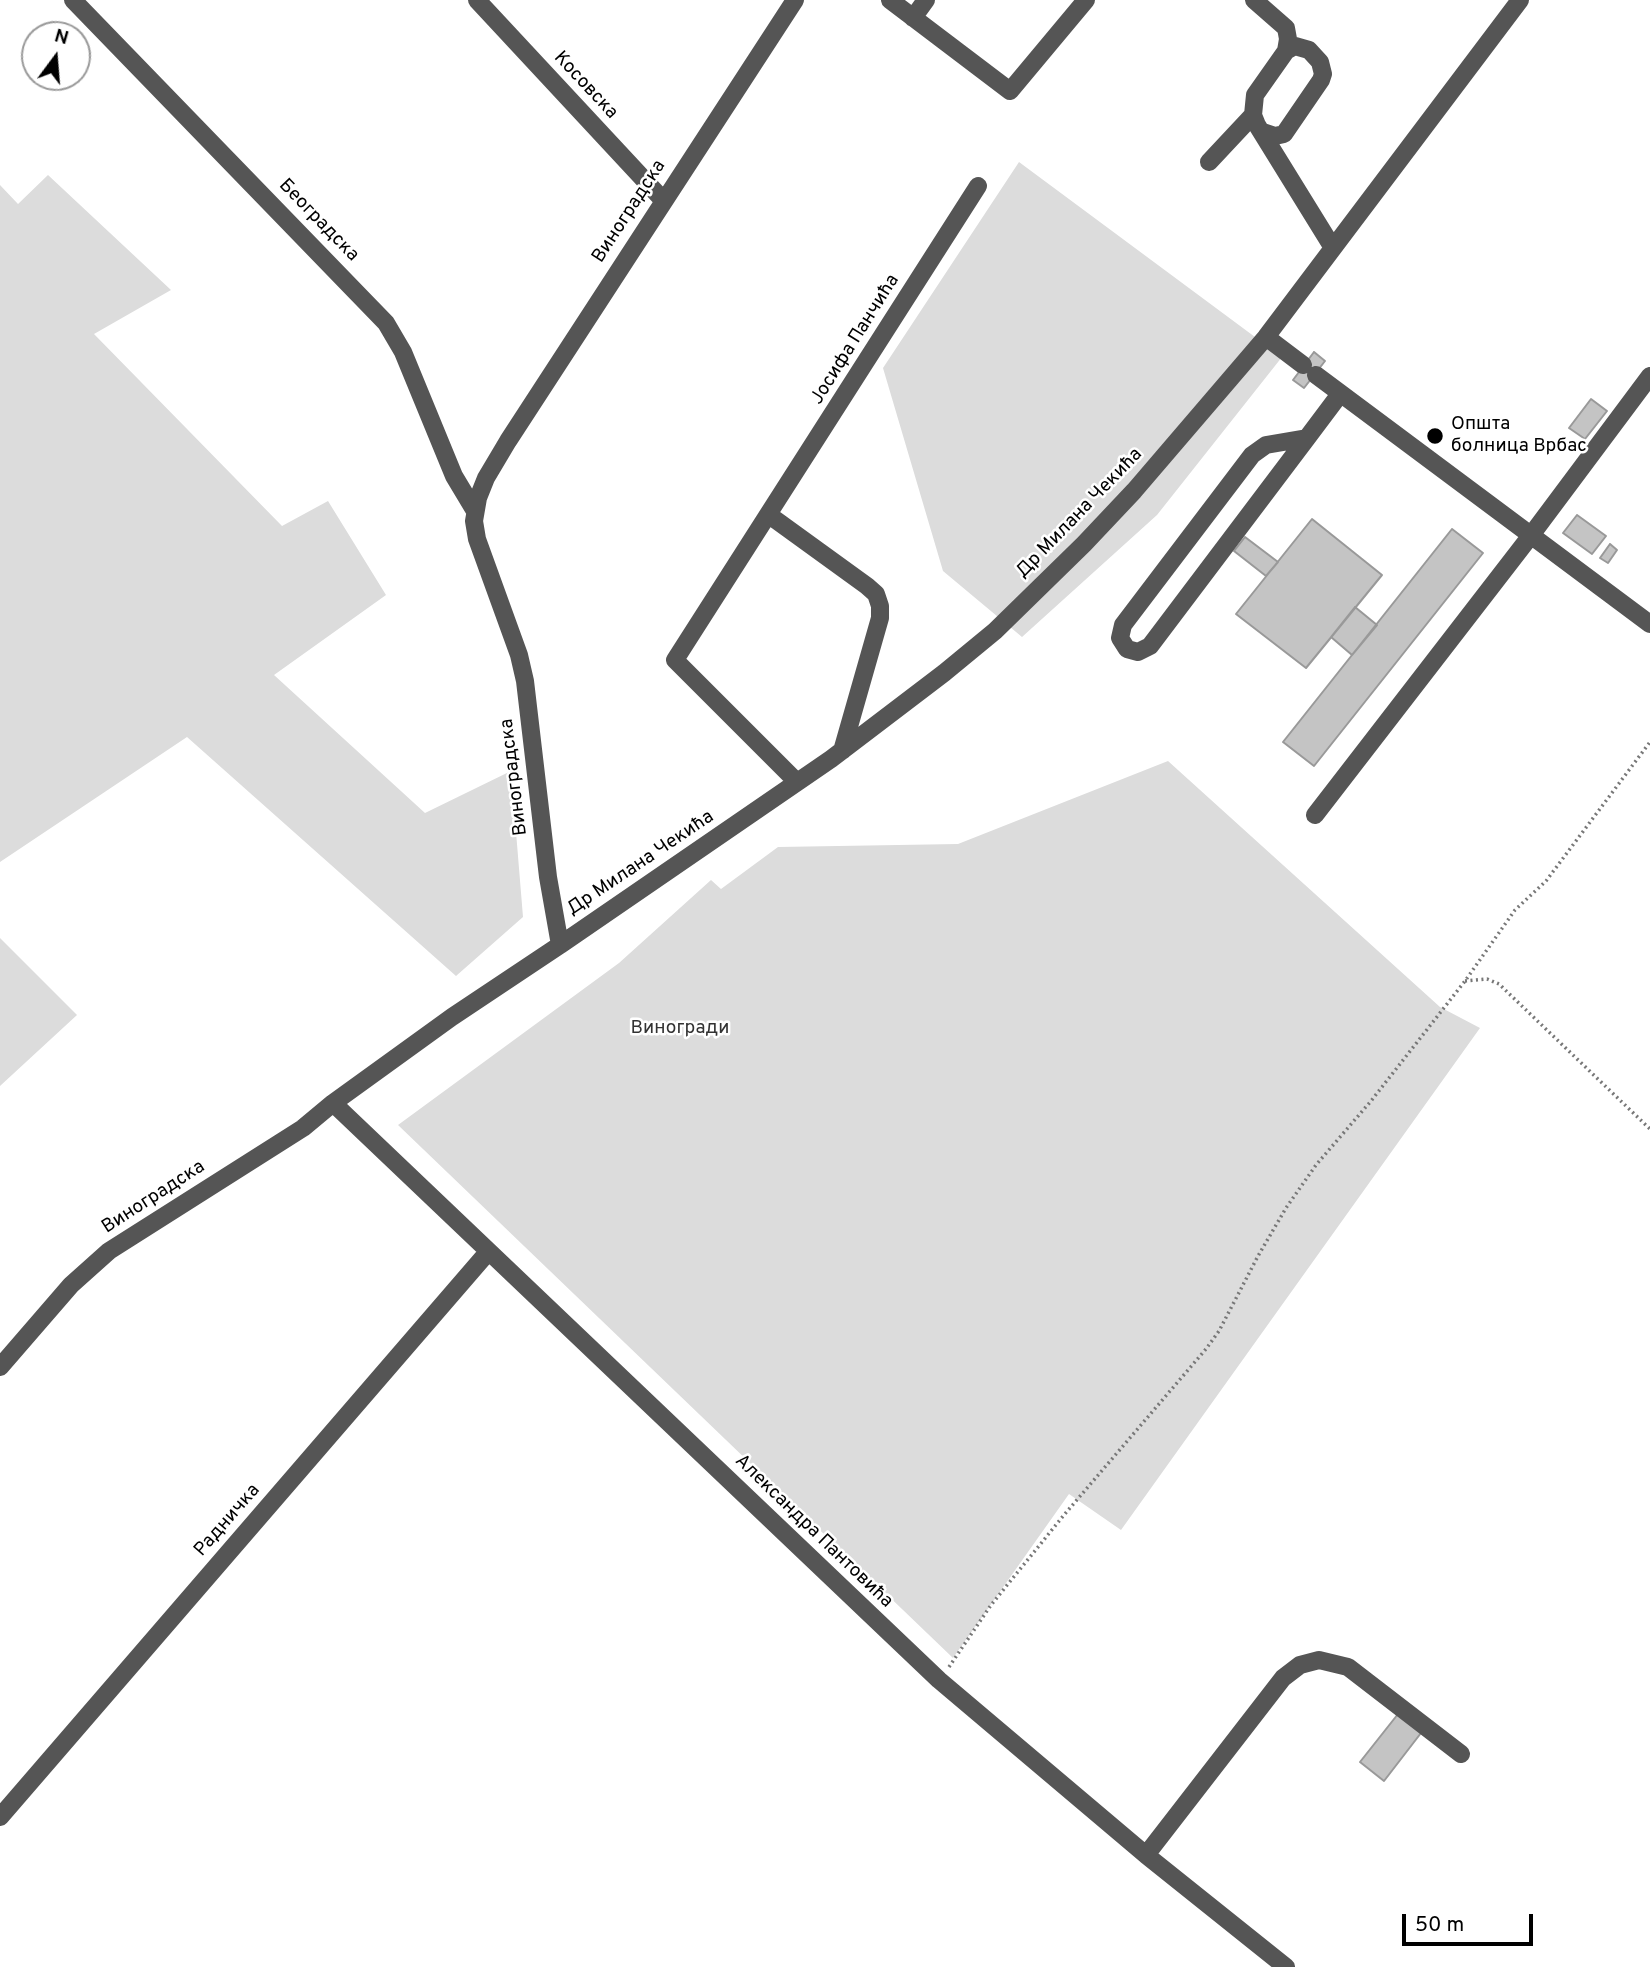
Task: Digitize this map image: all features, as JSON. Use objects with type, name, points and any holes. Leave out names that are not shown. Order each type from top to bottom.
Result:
[{"type":"street","name":"Београдска","points":[[73,0],[386,323],[403,352],[454,476],[475,512]]},
{"type":"street","name":"Косовска","points":[[477,0],[663,200]]},
{"type":"street","name":"Виноградска","points":[[0,1367],[91,1265],[109,1251],[303,1128],[333,1103],[452,1017],[560,945],[548,877],[525,681],[519,655],[477,539],[475,512],[486,478],[508,441],[794,0]]},
{"type":"street","points":[[890,0],[1010,90],[1086,0]]},
{"type":"street","points":[[913,18],[926,0]]},
{"type":"street","points":[[1254,0],[1286,28],[1286,51]]},
{"type":"street","name":"Др Милана Чекића","points":[[560,945],[842,751],[944,673],[1025,602],[1134,491],[1266,337],[1520,0]]},
{"type":"street","points":[[1262,132],[1275,136],[1284,134],[1321,80],[1323,74],[1320,62],[1309,50],[1295,46],[1286,51],[1255,94],[1253,115],[1262,132],[1333,248]]},
{"type":"street","points":[[1209,162],[1253,115]]},
{"type":"street","name":"Јосифа Панчића","points":[[797,782],[675,660],[978,186]]},
{"type":"street","points":[[1266,337],[1650,624]]},
{"type":"street","points":[[1315,815],[1650,377]]},
{"type":"street","points":[[1307,438],[1266,446],[1252,454],[1123,625],[1120,638],[1125,648],[1138,652],[1150,646],[1307,438],[1340,394]]},
{"type":"street","points":[[769,515],[867,586],[876,594],[880,606],[880,618],[842,751]]},
{"type":"street","name":"Александра Пантовића","points":[[333,1103],[939,1680],[1146,1855],[1286,1967]]},
{"type":"street","name":"Радничка","points":[[0,1816],[488,1252]]},
{"type":"street","points":[[1146,1855],[1283,1678],[1308,1662],[1329,1661],[1348,1667],[1461,1754]]},
{"type":"path","points":[[939,1680],[999,1595],[1206,1349],[1219,1331],[1286,1208],[1316,1165],[1371,1101],[1465,981],[1515,910],[1546,881],[1650,742]]},
{"type":"path","points":[[1465,981],[1487,979],[1499,984],[1650,1129]]},
{"type":"green space","points":[[1019,162],[1282,357],[1157,515],[1022,637],[943,571],[883,368]]},
{"type":"green space","points":[[48,175],[171,290],[94,334],[282,526],[328,501],[386,595],[274,675],[425,813],[511,771],[523,917],[456,976],[187,737],[0,862],[0,185],[18,204]]},
{"type":"green space","name":"Виногради","points":[[1168,761],[1440,1007],[1480,1028],[1121,1530],[1069,1494],[953,1658],[398,1125],[619,963],[711,880],[721,889],[778,847],[958,844]]},
{"type":"green space","points":[[0,938],[77,1015],[0,1086]]},
{"type":"building","points":[[1314,352],[1325,361],[1304,388],[1293,380]]},
{"type":"building","points":[[1591,399],[1607,411],[1585,439],[1569,428]]},
{"type":"building","points":[[1577,515],[1606,536],[1592,554],[1563,533]]},
{"type":"building","points":[[1312,519],[1382,575],[1306,668],[1236,614]]},
{"type":"building","points":[[1452,529],[1483,553],[1314,766],[1283,742]]},
{"type":"building","points":[[1245,537],[1278,562],[1266,576],[1234,551]]},
{"type":"building","points":[[1610,544],[1617,550],[1608,563],[1600,558]]},
{"type":"building","points":[[1355,607],[1377,625],[1352,655],[1331,637]]},
{"type":"building","points":[[1398,1714],[1421,1733],[1384,1781],[1360,1762]]},
{"type":"place","name":"Општа болница Врбас","points":[[1435,436]]}]
